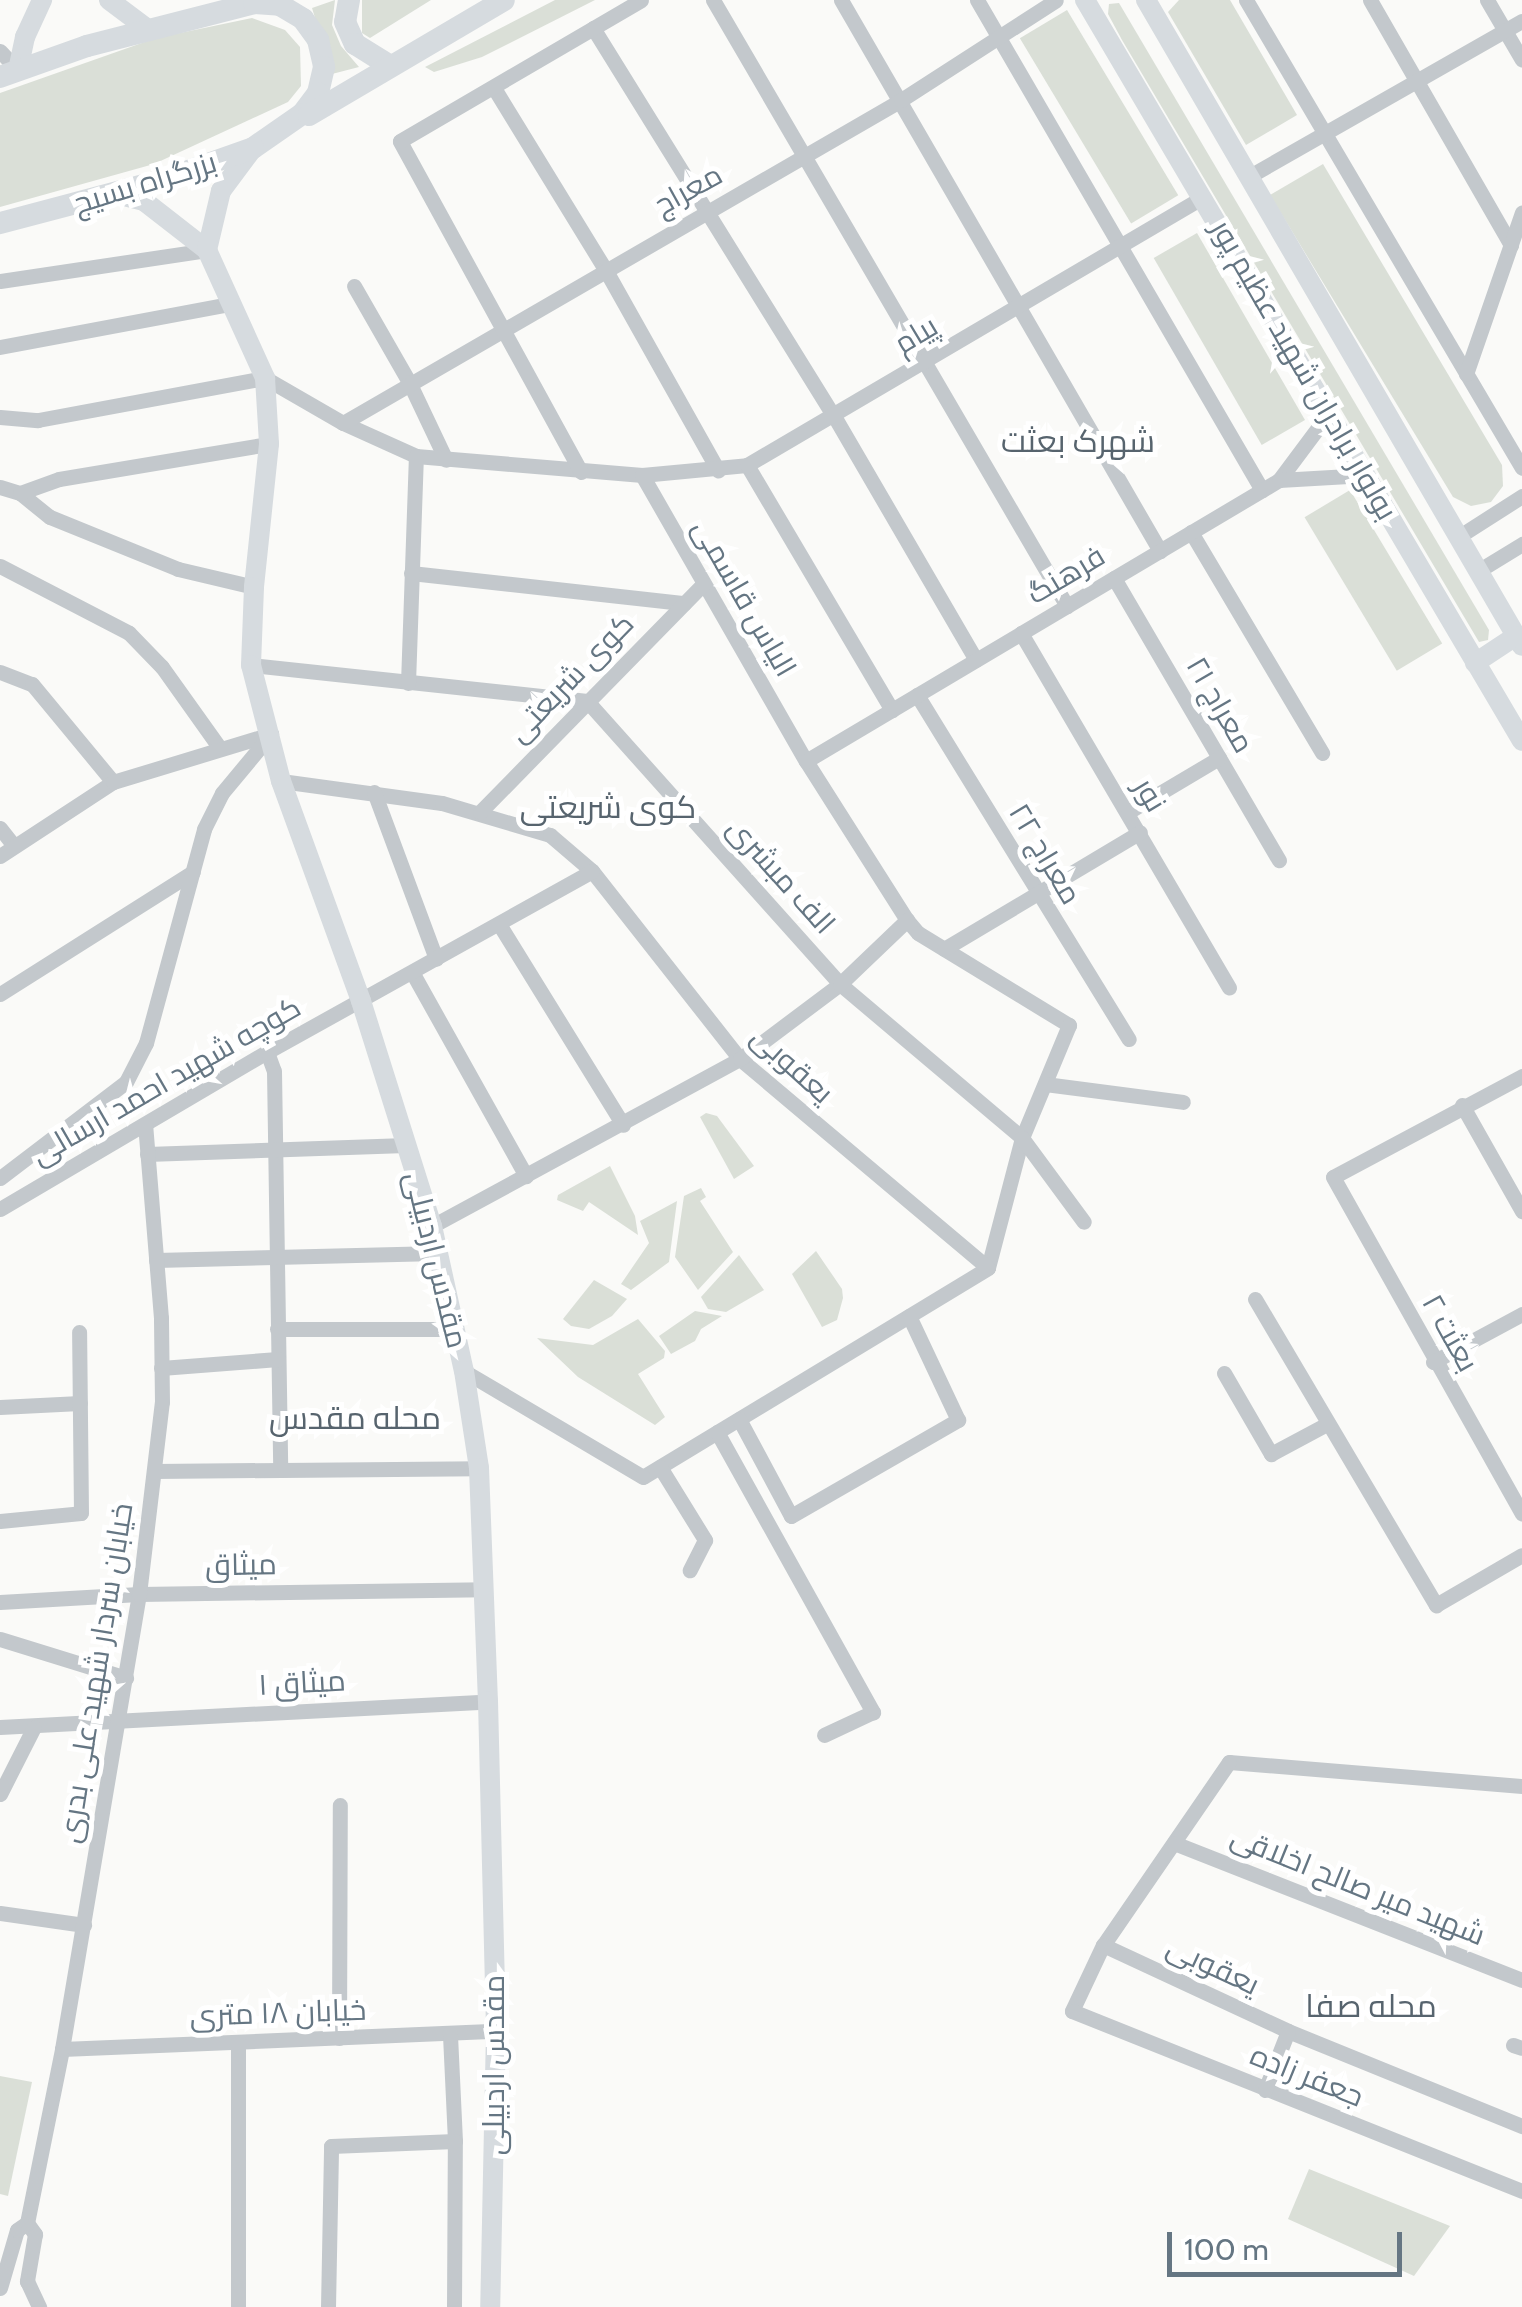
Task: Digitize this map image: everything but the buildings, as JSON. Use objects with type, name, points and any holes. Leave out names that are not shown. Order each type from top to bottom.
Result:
[{"type":"highway","points":[[349,0],[345,22],[355,44],[388,65]]},
{"type":"highway","name":"بزرگراه بسیج","points":[[0,223],[112,193],[253,148],[504,0]]},
{"type":"highway","name":"بزرگراه بسیج","points":[[9,74],[245,3],[280,5],[303,19],[318,40],[324,67],[318,92],[285,130]]},
{"type":"main road","points":[[9,74],[42,0]]},
{"type":"main road","points":[[109,0],[149,30]]},
{"type":"main road","name":"بولوار برادران شهید عظیم‌ پور","points":[[1085,0],[1522,741]]},
{"type":"main road","name":"بولوار برادران شهید عظیم‌ پور","points":[[1154,5],[1248,177],[1519,641]]},
{"type":"main road","points":[[112,193],[144,201],[208,250],[222,191],[253,148]]},
{"type":"main road","name":"مقدس اردبیلی","points":[[208,250],[265,378],[269,444],[254,586],[251,665],[281,781],[361,1001],[432,1226],[464,1371],[479,1468],[496,2032],[490,2307]]},
{"type":"main road","points":[[1474,662],[1519,641]]},
{"type":"street","points":[[581,472],[400,142],[641,0]]},
{"type":"street","points":[[713,0],[1067,606]]},
{"type":"street","points":[[841,0],[1160,551]]},
{"type":"street","points":[[977,0],[1262,490]]},
{"type":"street","name":"معراج","points":[[342,422],[901,100],[1056,0]]},
{"type":"street","points":[[1246,0],[1522,468]]},
{"type":"street","points":[[1370,0],[1511,245]]},
{"type":"street","points":[[1487,0],[1522,60]]},
{"type":"street","points":[[1248,177],[1522,21]]},
{"type":"street","points":[[593,28],[834,416],[976,660]]},
{"type":"street","points":[[0,51],[9,74]]},
{"type":"street","points":[[494,88],[718,470]]},
{"type":"street","name":"پیام","points":[[642,475],[747,464],[1203,197]]},
{"type":"street","points":[[1466,374],[1522,212]]},
{"type":"street","points":[[0,281],[208,250]]},
{"type":"street","points":[[354,286],[409,382],[446,460]]},
{"type":"street","points":[[0,347],[230,304]]},
{"type":"street","points":[[0,416],[38,420],[265,378],[342,422],[416,456],[642,475]]},
{"type":"street","points":[[1279,480],[1330,413]]},
{"type":"street","points":[[20,493],[59,479],[269,444]]},
{"type":"street","points":[[408,682],[416,456]]},
{"type":"street","points":[[747,464],[892,710]]},
{"type":"street","name":"الیاس قاسمی","points":[[642,475],[806,761],[907,920],[944,949],[1070,1026],[1044,1084]]},
{"type":"street","name":"فرهنگ","points":[[806,761],[1279,480],[1366,475]]},
{"type":"street","points":[[0,487],[20,493],[50,517],[178,569],[254,586]]},
{"type":"street","points":[[1458,537],[1522,496]]},
{"type":"street","points":[[1191,532],[1322,754]]},
{"type":"street","points":[[1478,571],[1522,544]]},
{"type":"street","points":[[0,566],[129,633],[162,667],[219,747]]},
{"type":"street","points":[[412,573],[684,603]]},
{"type":"street","name":"معراج ۲۱","points":[[1114,578],[1280,860]]},
{"type":"street","name":"کوی شریعتی","points":[[480,812],[702,584]]},
{"type":"street","name":"نور","points":[[1021,633],[1229,986]]},
{"type":"street","points":[[251,665],[587,701]]},
{"type":"street","points":[[0,672],[32,684],[112,782]]},
{"type":"street","name":"معراج ۲۲","points":[[917,695],[1128,1039]]},
{"type":"street","name":"الف مبشری","points":[[587,701],[840,984],[1022,1138],[1084,1222]]},
{"type":"street","points":[[0,828],[7,851],[112,782],[271,734]]},
{"type":"street","name":"کوچه شهید احمد ارسالی","points":[[2,1172],[126,1082],[146,1043],[204,830],[222,793],[271,734]]},
{"type":"street","points":[[1128,812],[1219,758]]},
{"type":"street","name":"یعقوبی","points":[[281,781],[374,792],[480,812],[550,835],[592,871],[740,1059],[988,1268]]},
{"type":"street","points":[[374,792],[436,959]]},
{"type":"street","points":[[944,949],[1140,832]]},
{"type":"street","points":[[361,1001],[592,871]]},
{"type":"street","points":[[0,994],[193,872]]},
{"type":"street","points":[[432,1226],[740,1059],[840,984],[907,920]]},
{"type":"street","points":[[499,924],[622,1125]]},
{"type":"street","points":[[412,972],[526,1176]]},
{"type":"street","name":"کوچه شهید احمد ارسالی","points":[[0,1209],[361,1001]]},
{"type":"street","points":[[267,1052],[274,1071],[280,1469]]},
{"type":"street","points":[[1522,1076],[1462,1105],[1522,1211]]},
{"type":"street","points":[[464,1371],[643,1477],[988,1268],[1022,1138],[1044,1084],[1183,1102]]},
{"type":"street","name":"بعثت ۲","points":[[1462,1105],[1334,1177],[1433,1362],[1522,1514]]},
{"type":"street","name":"خیابان سردار شهید علی بدری","points":[[0,2288],[17,2230],[27,2223],[62,2049],[139,1594],[154,1471],[161,1368],[145,1126]]},
{"type":"street","points":[[147,1154],[406,1145]]},
{"type":"street","points":[[156,1260],[438,1253]]},
{"type":"street","points":[[1255,1300],[1436,1605],[1522,1555]]},
{"type":"street","points":[[1433,1362],[1522,1314]]},
{"type":"street","points":[[739,1419],[791,1516],[958,1420],[909,1316]]},
{"type":"street","points":[[276,1329],[438,1328],[454,1324]]},
{"type":"street","points":[[0,1521],[81,1513],[79,1332]]},
{"type":"street","points":[[161,1368],[278,1359]]},
{"type":"street","points":[[1224,1373],[1271,1454],[1327,1424]]},
{"type":"street","points":[[0,1407],[80,1403]]},
{"type":"street","points":[[718,1432],[873,1712],[824,1736]]},
{"type":"street","points":[[660,1467],[704,1540],[690,1570]]},
{"type":"street","points":[[154,1471],[479,1468]]},
{"type":"street","name":"میثاق","points":[[0,1602],[139,1594],[484,1589]]},
{"type":"street","points":[[0,1639],[126,1678]]},
{"type":"street","name":"میثاق ۱","points":[[0,1727],[488,1701]]},
{"type":"street","points":[[0,1794],[34,1726]]},
{"type":"street","points":[[1103,1946],[1228,1762],[1522,1786]]},
{"type":"street","points":[[339,2038],[340,1805]]},
{"type":"street","name":"شهید میر صالح اخلاقی","points":[[1174,1843],[1522,1979]]},
{"type":"street","points":[[0,1913],[84,1924]]},
{"type":"street","name":"یعقوبی","points":[[1103,1946],[1288,2030],[1522,2126]]},
{"type":"street","name":"جعفر زاده","points":[[1103,1946],[1072,2011],[1522,2191]]},
{"type":"street","points":[[1266,2090],[1288,2030]]},
{"type":"street","name":"خیابان ۱۸ متری","points":[[62,2049],[496,2032]]},
{"type":"street","points":[[450,2033],[454,2307]]},
{"type":"street","points":[[238,2042],[238,2307]]},
{"type":"street","points":[[328,2307],[331,2146],[454,2141]]},
{"type":"street","name":"خیابان سردار شهید علی بدری","points":[[27,2223],[34,2234],[28,2281],[39,2307]]},
{"type":"shaded area","points":[[335,0],[332,25],[341,46],[359,67],[332,74],[312,8]]},
{"type":"shaded area","points":[[362,0],[431,0],[370,38],[362,33]]},
{"type":"shaded area","points":[[555,0],[595,0],[482,57],[434,72],[425,67]]},
{"type":"shaded area","points":[[1179,0],[1230,0],[1297,115],[1246,145],[1168,12]]},
{"type":"shaded area","points":[[1119,3],[1489,630],[1488,640],[1479,642],[1122,40],[1108,14],[1109,4]]},
{"type":"shaded area","points":[[1067,10],[1178,195],[1131,223],[1020,38]]},
{"type":"shaded area","points":[[252,18],[285,30],[300,47],[301,86],[288,102],[154,164],[0,207],[0,93],[156,38]]},
{"type":"shaded area","points":[[1323,164],[1502,465],[1503,486],[1491,502],[1471,506],[1453,497],[1270,195]]},
{"type":"shaded area","points":[[1197,233],[1305,420],[1262,445],[1154,258]]},
{"type":"shaded area","points":[[1350,490],[1442,643],[1397,671],[1305,517]]},
{"type":"shaded area","points":[[706,1113],[717,1116],[754,1166],[734,1179],[700,1117]]},
{"type":"shaded area","points":[[610,1166],[635,1216],[638,1235],[589,1202],[583,1211],[557,1200],[558,1195]]},
{"type":"shaded area","points":[[701,1188],[706,1197],[700,1201],[733,1252],[698,1290],[675,1257],[684,1196]]},
{"type":"shaded area","points":[[677,1201],[669,1262],[631,1290],[621,1284],[649,1243],[640,1221]]},
{"type":"shaded area","points":[[816,1251],[842,1289],[843,1298],[837,1320],[822,1327],[792,1274]]},
{"type":"shaded area","points":[[739,1255],[764,1290],[726,1312],[708,1309],[701,1297]]},
{"type":"shaded area","points":[[594,1280],[627,1299],[612,1316],[589,1329],[571,1326],[563,1319]]},
{"type":"shaded area","points":[[695,1311],[722,1316],[701,1329],[695,1341],[671,1354],[659,1336]]},
{"type":"shaded area","points":[[638,1319],[665,1351],[664,1358],[638,1374],[665,1417],[655,1425],[578,1377],[537,1338],[593,1345]]},
{"type":"shaded area","points":[[0,2076],[32,2082],[8,2196],[0,2194]]},
{"type":"shaded area","points":[[1309,2169],[1450,2226],[1414,2276],[1288,2219]]},
{"type":"district","name":"شهرک بعثت","points":[[1078,441]]},
{"type":"district","name":"کوی شریعتی","points":[[608,807]]},
{"type":"district","name":"محله مقدس","points":[[355,1418]]},
{"type":"district","name":"محله صفا","points":[[1371,2006]]}]
